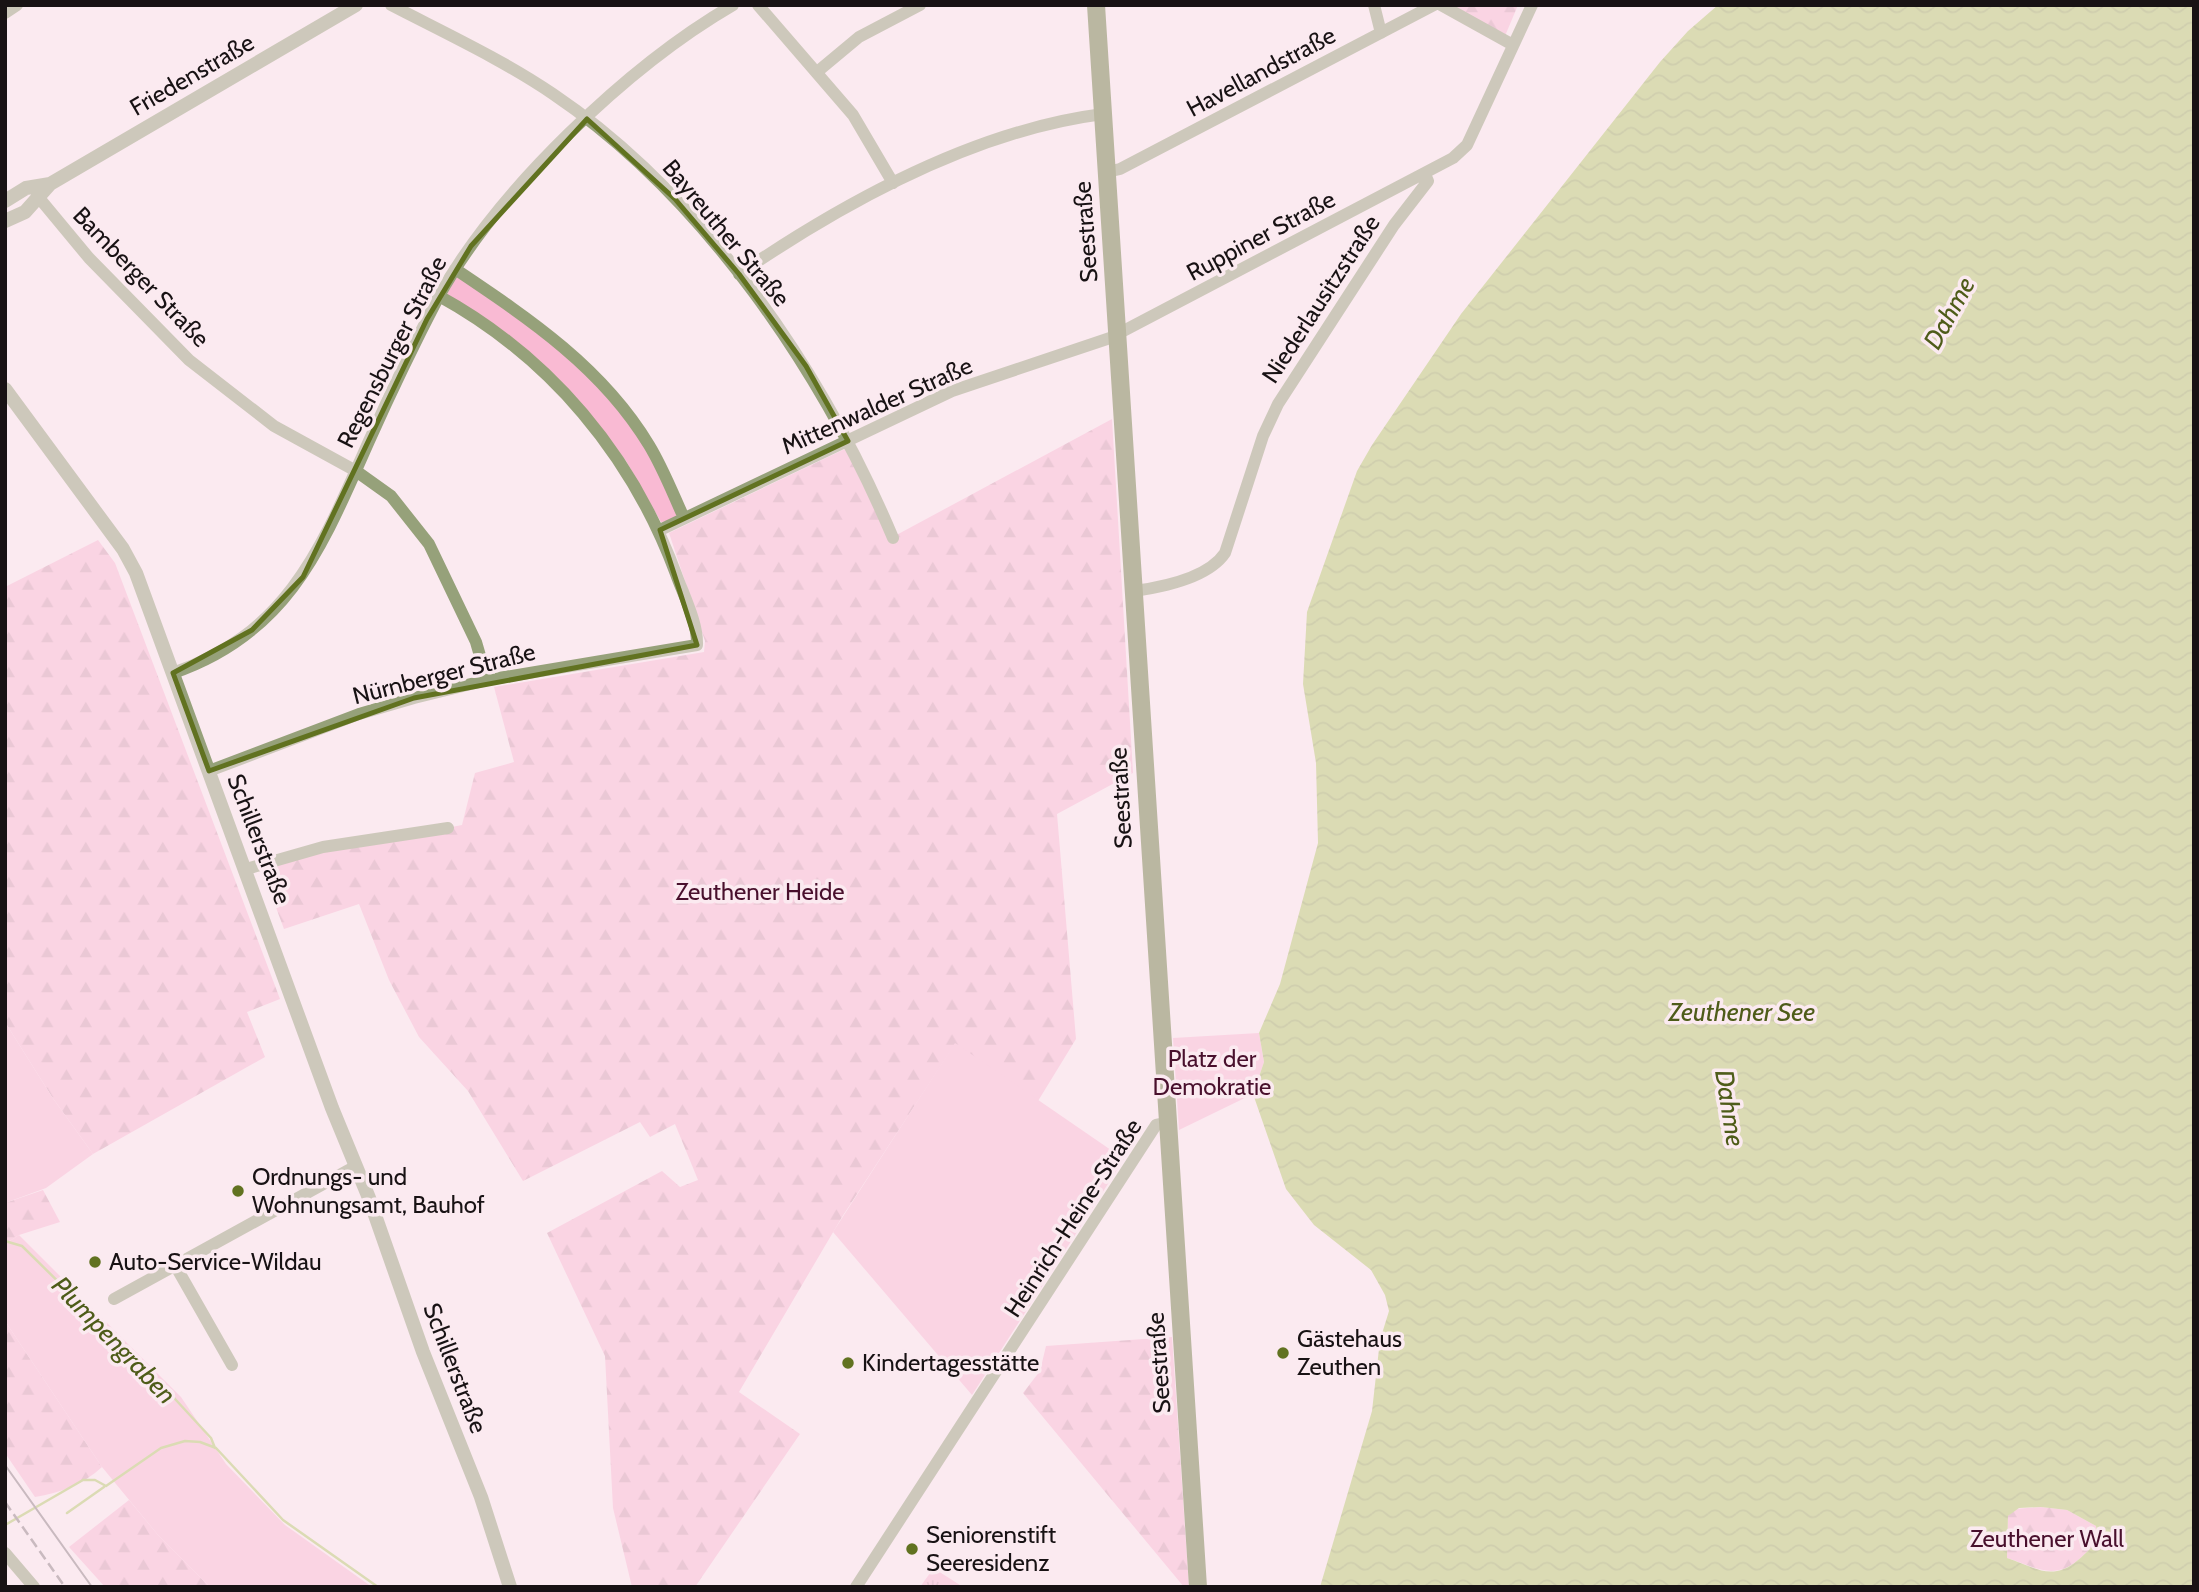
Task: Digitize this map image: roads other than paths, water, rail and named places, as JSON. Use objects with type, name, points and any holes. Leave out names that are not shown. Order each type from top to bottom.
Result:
[{"type":"main road","name":"Seestraße","points":[[1096,5],[1198,1587]]},
{"type":"street","points":[[5,13],[17,5]]},
{"type":"street","name":"Friedenstraße","points":[[5,201],[26,188],[50,184],[356,5]]},
{"type":"street","name":"Bayreuther Straße","points":[[391,5],[406,9],[552,93],[587,119],[675,199],[739,274],[806,366],[867,476],[893,537]]},
{"type":"street","name":"Regensburger Straße","points":[[173,673],[213,656],[235,642],[284,600],[315,557],[439,296],[455,269],[525,181],[587,119],[682,39],[733,5]]},
{"type":"street","points":[[758,5],[853,115],[893,183]]},
{"type":"street","points":[[817,72],[859,37],[920,5]]},
{"type":"street","points":[[1374,5],[1381,33]]},
{"type":"street","name":"Havellandstraße","points":[[1107,172],[1120,169],[1434,5]]},
{"type":"street","points":[[1441,5],[1513,45]]},
{"type":"street","points":[[1425,174],[1453,158],[1467,145],[1532,5]]},
{"type":"street","points":[[739,274],[812,226],[893,183],[985,145],[1103,114]]},
{"type":"street","name":"Ruppiner Straße","points":[[1117,334],[1425,174]]},
{"type":"street","name":"Niederlausitzstraße","points":[[1134,591],[1170,583],[1218,564],[1225,553],[1264,436],[1278,404],[1394,225],[1428,181],[1425,174]]},
{"type":"street","name":"Friedenstraße","points":[[5,221],[25,212],[40,199],[50,184]]},
{"type":"street","name":"Bamberger Straße","points":[[40,199],[89,258],[189,360],[274,426],[356,471],[391,496],[429,544],[473,635],[487,680]]},
{"type":"street","points":[[455,269],[556,339],[590,372],[649,445],[684,518]]},
{"type":"street","points":[[439,296],[542,369],[580,408],[608,443],[660,530]]},
{"type":"street","name":"Mittenwalder Straße","points":[[660,530],[952,391],[1117,334]]},
{"type":"street","name":"Schillerstraße","points":[[5,388],[111,533],[136,573],[488,1518],[510,1587]]},
{"type":"street","name":"Nürnberger Straße","points":[[209,771],[359,714],[487,680],[697,645],[683,594],[660,530]]},
{"type":"street","points":[[246,869],[323,847],[448,828]]},
{"type":"street","name":"Heinrich-Heine-Straße","points":[[856,1587],[1156,1125],[1166,1123]]},
{"type":"street","points":[[114,1298],[356,1166]]},
{"type":"street","points":[[175,1265],[232,1365]]},
{"type":"street","points":[[5,1553],[34,1587]]},
{"type":"water","name":"Zeuthener See","points":[[1718,5],[2194,5],[2194,1587],[1320,1587],[1372,1411],[1380,1340],[1389,1311],[1385,1295],[1371,1270],[1314,1225],[1286,1189],[1253,1094],[1264,1062],[1259,1033],[1280,984],[1318,843],[1316,763],[1303,684],[1307,612],[1357,471],[1372,445],[1461,314],[1660,62],[1688,31]],"holes":[[[2019,1508],[2067,1510],[2096,1526],[2099,1542],[2078,1560],[2068,1567],[2051,1572],[2007,1558],[2008,1516]]]},
{"type":"waterway","name":"Plumpengraben","points":[[5,1241],[22,1246],[152,1374],[211,1438],[215,1448]]},
{"type":"waterway","points":[[5,1525],[83,1480],[95,1480],[106,1486],[161,1448],[185,1441],[200,1442],[216,1448],[283,1520],[378,1587]]},
{"type":"waterway","points":[[67,1513],[104,1487]]},
{"type":"tram line","points":[[5,1465],[92,1587]]},
{"type":"railway","points":[[5,1502],[65,1587]]},
{"type":"place","name":"Ordnungs- und Wohnungsamt, Bauhof","points":[[238,1191]]},
{"type":"place","name":"Auto-Service-Wildau","points":[[95,1262]]},
{"type":"place","name":"Gästehaus Zeuthen","points":[[1283,1353]]},
{"type":"place","name":"Kindertagesstätte","points":[[848,1363]]},
{"type":"place","name":"Seniorenstift Seeresidenz","points":[[912,1549]]},
{"type":"water label","name":"Dahme","points":[[1949,313]]},
{"type":"water label","name":"Dahme","points":[[1730,1108]]},
{"type":"park label","name":"Zeuthener Heide","points":[[760,892]]},
{"type":"park label","name":"Platz der Demokratie","points":[[1212,1073]]},
{"type":"park label","name":"Zeuthener Wall","points":[[2047,1539]]}]
